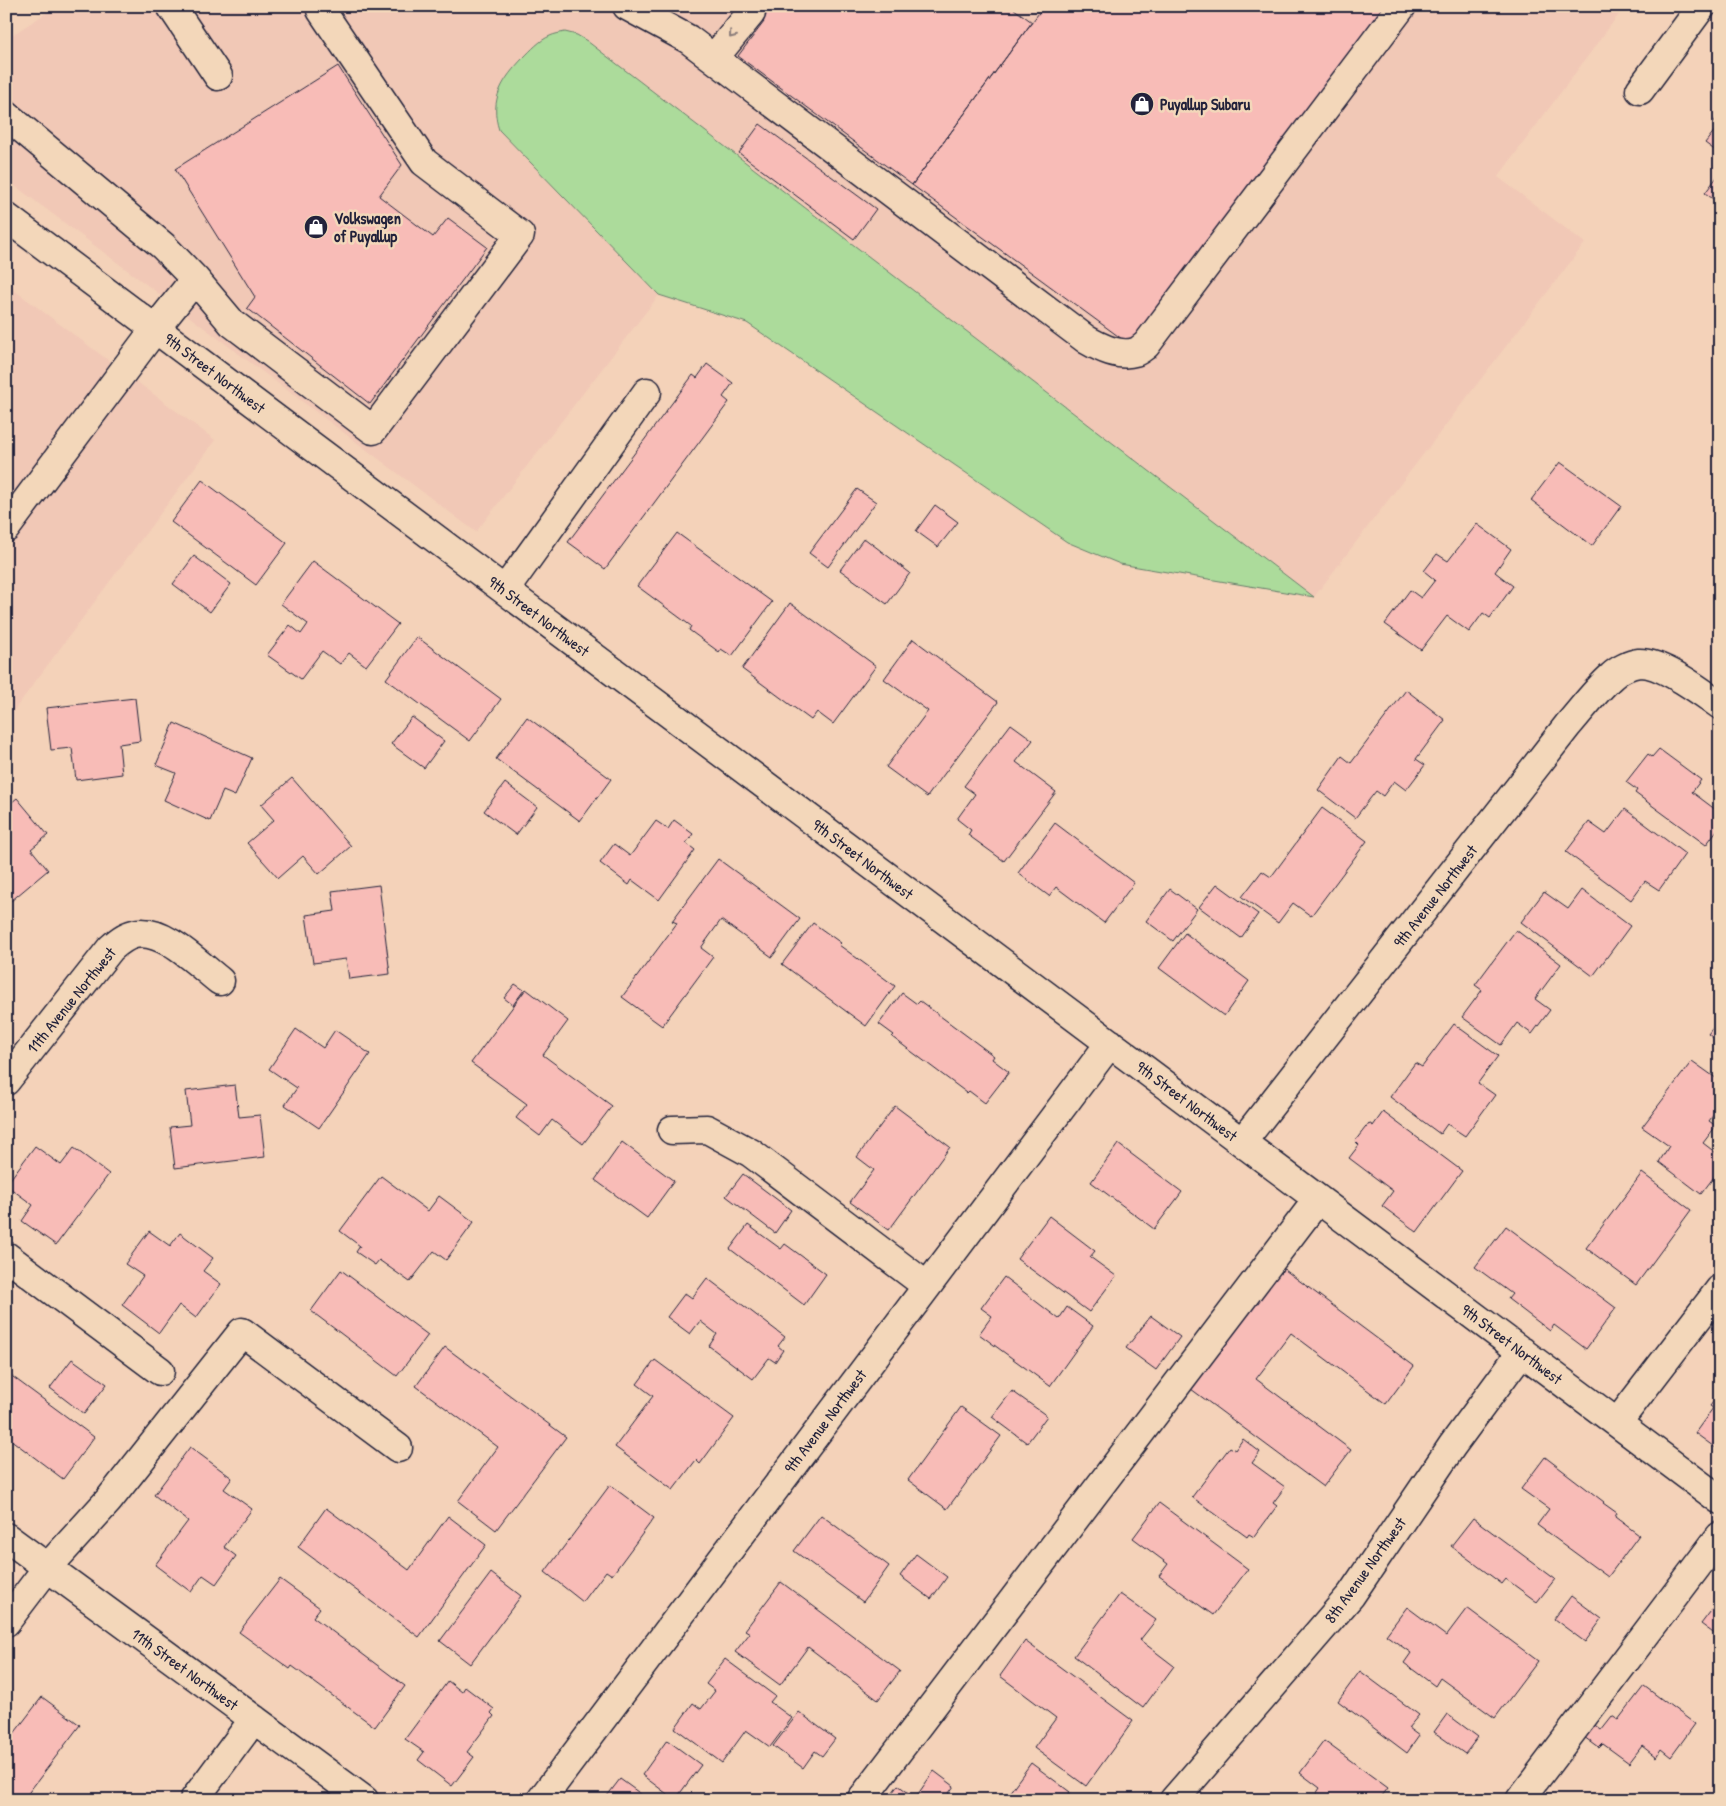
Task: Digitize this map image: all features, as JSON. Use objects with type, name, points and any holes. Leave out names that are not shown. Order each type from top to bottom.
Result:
[{"type":"street","points":[[171,6],[218,76]]},
{"type":"street","points":[[626,6],[675,31],[714,58],[1087,340],[1099,347],[1120,353],[1136,352],[1146,345],[1402,6]]},
{"type":"street","points":[[1640,90],[1702,6]]},
{"type":"street","points":[[6,115],[163,246],[195,279],[232,323],[373,430],[520,235],[424,162],[320,10]]},
{"type":"street","points":[[714,58],[751,13]]},
{"type":"street","name":"9th Street Northwest","points":[[6,217],[1720,1500]]},
{"type":"street","points":[[6,528],[155,329],[195,279]]},
{"type":"street","points":[[504,590],[647,392]]},
{"type":"street","name":"9th Avenue Northwest","points":[[1242,1142],[1568,725],[1612,676],[1628,666],[1639,663],[1654,665],[1696,687],[1720,705]]},
{"type":"street","name":"11th Avenue Northwest","points":[[6,1081],[111,948],[126,937],[145,933],[162,938],[220,981]]},
{"type":"street","name":"9th Avenue Northwest","points":[[541,1800],[1110,1043]]},
{"type":"street","points":[[672,1130],[707,1129],[751,1153],[927,1286]]},
{"type":"street","points":[[861,1800],[1318,1199]]},
{"type":"street","points":[[6,1256],[160,1371]]},
{"type":"street","points":[[1617,1422],[1720,1289]]},
{"type":"street","points":[[6,1622],[47,1568],[108,1501],[242,1332],[398,1448]]},
{"type":"street","name":"8th Avenue Northwest","points":[[1174,1800],[1351,1595],[1452,1446],[1522,1351]]},
{"type":"street","points":[[1520,1800],[1720,1536]]},
{"type":"street","name":"11th Street Northwest","points":[[6,1537],[364,1800]]},
{"type":"street","points":[[194,1800],[254,1719]]},
{"type":"shaded area","points":[[57,6],[1625,6],[1498,177],[1585,243],[1314,597],[587,41],[495,118],[499,130],[659,295],[476,532],[6,179],[6,39]]},
{"type":"shaded area","points":[[6,284],[215,440],[6,721]]},
{"type":"green space","points":[[565,32],[577,35],[587,41],[1314,597],[1120,564],[1067,542],[747,323],[659,295],[499,130],[496,119],[497,99],[509,74],[539,43],[552,35]]},
{"type":"building","points":[[742,6],[1010,6],[1032,22],[912,185],[738,56],[764,22]]},
{"type":"building","name":"Puyallup Subaru","points":[[1044,6],[1385,6],[1133,347],[912,185]]},
{"type":"building","name":"Volkswagen of Puyallup","points":[[338,66],[402,165],[379,196],[433,237],[448,218],[487,247],[370,404],[247,308],[255,297],[175,169]]},
{"type":"building","points":[[1720,114],[1720,154],[1705,143],[1719,125],[1714,121]]},
{"type":"building","points":[[760,124],[876,209],[854,239],[739,153]]},
{"type":"building","points":[[1720,173],[1720,204],[1705,193]]},
{"type":"building","points":[[707,364],[733,383],[723,397],[729,402],[605,569],[568,542],[693,375],[697,378]]},
{"type":"building","points":[[1560,462],[1621,506],[1592,546],[1531,500]]},
{"type":"building","points":[[202,480],[287,543],[256,585],[171,522]]},
{"type":"building","points":[[857,489],[876,502],[828,567],[809,553]]},
{"type":"building","points":[[935,505],[958,522],[938,547],[916,531]]},
{"type":"building","points":[[1477,524],[1511,549],[1495,572],[1513,586],[1490,618],[1483,613],[1469,632],[1447,616],[1421,650],[1385,624],[1410,590],[1421,598],[1435,580],[1424,571],[1437,554],[1448,561]]},
{"type":"building","points":[[677,533],[772,602],[732,656],[721,649],[719,652],[689,630],[691,626],[637,586]]},
{"type":"building","points":[[864,538],[910,573],[887,604],[840,570]]},
{"type":"building","points":[[194,556],[231,584],[210,612],[173,584]]},
{"type":"building","points":[[313,561],[398,624],[366,666],[349,653],[340,664],[322,651],[301,679],[267,655],[290,625],[301,634],[308,624],[281,604]]},
{"type":"building","points":[[790,603],[876,666],[833,724],[817,712],[811,720],[742,669]]},
{"type":"building","points":[[417,637],[501,699],[470,741],[386,679]]},
{"type":"building","points":[[913,639],[998,702],[927,797],[886,767],[928,711],[884,679]]},
{"type":"building","points":[[1406,690],[1445,720],[1416,759],[1425,765],[1406,790],[1394,781],[1383,796],[1376,791],[1355,818],[1318,790],[1342,756],[1351,763]]},
{"type":"building","points":[[135,698],[140,741],[119,744],[122,774],[76,780],[72,748],[51,750],[46,708]]},
{"type":"building","points":[[412,717],[444,741],[424,768],[391,744]]},
{"type":"building","points":[[527,717],[611,779],[580,821],[496,759]]},
{"type":"building","points":[[174,723],[252,758],[235,796],[223,791],[210,821],[164,800],[176,773],[156,765]]},
{"type":"building","points":[[1011,724],[1033,740],[1016,762],[1056,792],[1004,861],[968,835],[971,830],[957,819],[975,794],[964,786]]},
{"type":"building","points":[[1659,749],[1701,780],[1692,792],[1720,813],[1720,826],[1706,845],[1635,793],[1637,790],[1626,782],[1648,754],[1652,757]]},
{"type":"building","points":[[292,778],[351,846],[319,874],[303,856],[278,878],[247,843],[274,820],[261,805]]},
{"type":"building","points":[[505,783],[537,807],[516,835],[484,811]]},
{"type":"building","points":[[17,798],[48,835],[31,849],[48,870],[11,901],[6,896],[6,807]]},
{"type":"building","points":[[1322,808],[1367,841],[1311,916],[1293,903],[1278,923],[1242,897],[1262,871],[1271,877]]},
{"type":"building","points":[[1625,809],[1685,854],[1659,890],[1645,881],[1631,900],[1566,852],[1589,822],[1606,834]]},
{"type":"building","points":[[674,820],[693,834],[686,843],[695,850],[659,900],[632,880],[629,885],[600,863],[614,844],[630,856],[656,821],[668,829]]},
{"type":"building","points":[[1055,823],[1134,883],[1104,923],[1056,887],[1049,896],[1018,873]]},
{"type":"building","points":[[718,859],[800,919],[772,957],[721,920],[701,948],[713,957],[662,1026],[622,997],[677,923],[672,921]]},
{"type":"building","points":[[1217,884],[1258,914],[1241,938],[1199,907]]},
{"type":"building","points":[[379,885],[390,974],[349,979],[346,959],[313,963],[306,915],[335,911],[332,891]]},
{"type":"building","points":[[1170,889],[1197,909],[1173,941],[1146,921]]},
{"type":"building","points":[[1582,890],[1630,926],[1593,976],[1521,922],[1544,892],[1568,909]]},
{"type":"building","points":[[813,923],[841,943],[839,945],[895,986],[866,1026],[782,964]]},
{"type":"building","points":[[1516,930],[1561,964],[1535,999],[1550,1010],[1532,1034],[1517,1023],[1501,1045],[1462,1017],[1482,990],[1475,985]]},
{"type":"building","points":[[1185,933],[1249,981],[1224,1016],[1159,968]]},
{"type":"building","points":[[515,984],[524,990],[513,1005],[504,998]]},
{"type":"building","points":[[526,989],[568,1021],[543,1055],[612,1106],[583,1144],[552,1120],[540,1136],[516,1118],[527,1104],[471,1063]]},
{"type":"building","points":[[902,993],[917,1004],[920,1001],[994,1056],[992,1059],[1009,1072],[985,1103],[969,1091],[967,1093],[892,1037],[894,1035],[879,1024]]},
{"type":"building","points":[[1720,1019],[1720,1043],[1708,1034]]},
{"type":"building","points":[[1454,1024],[1498,1056],[1478,1083],[1495,1095],[1465,1136],[1447,1124],[1440,1134],[1390,1097],[1415,1063],[1422,1067]]},
{"type":"building","points":[[296,1029],[323,1048],[335,1030],[370,1054],[319,1128],[285,1105],[297,1088],[269,1069]]},
{"type":"building","points":[[1692,1061],[1720,1081],[1720,1106],[1709,1121],[1716,1126],[1703,1143],[1720,1156],[1720,1169],[1701,1194],[1659,1162],[1669,1146],[1642,1127]]},
{"type":"building","points":[[235,1085],[239,1117],[260,1115],[265,1157],[175,1168],[170,1127],[190,1125],[186,1091]]},
{"type":"building","points":[[895,1106],[950,1147],[889,1230],[850,1202],[874,1170],[857,1157]]},
{"type":"building","points":[[1383,1112],[1462,1171],[1417,1232],[1382,1206],[1393,1191],[1349,1158],[1359,1145],[1355,1141],[1369,1123],[1373,1126]]},
{"type":"building","points":[[622,1142],[674,1181],[647,1218],[595,1180]]},
{"type":"building","points":[[1118,1144],[1182,1192],[1154,1229],[1091,1182]]},
{"type":"building","points":[[35,1146],[61,1165],[74,1148],[109,1174],[56,1245],[22,1221],[33,1205],[6,1185]]},
{"type":"building","points":[[1642,1173],[1691,1210],[1636,1285],[1586,1248]]},
{"type":"building","points":[[743,1174],[791,1210],[775,1233],[726,1196]]},
{"type":"building","points":[[381,1176],[428,1211],[439,1196],[474,1222],[446,1260],[434,1251],[410,1282],[379,1260],[375,1265],[356,1252],[360,1246],[340,1231]]},
{"type":"building","points":[[1049,1216],[1095,1251],[1090,1257],[1116,1276],[1089,1312],[1017,1259]]},
{"type":"building","points":[[748,1225],[781,1249],[785,1244],[826,1274],[804,1305],[730,1249]]},
{"type":"building","points":[[1506,1226],[1616,1308],[1586,1349],[1554,1325],[1550,1331],[1508,1299],[1512,1294],[1475,1267]]},
{"type":"building","points":[[149,1231],[170,1246],[180,1233],[213,1258],[203,1271],[221,1284],[196,1318],[179,1305],[159,1333],[122,1305],[143,1276],[125,1264]]},
{"type":"building","points":[[1281,1267],[1414,1366],[1386,1404],[1291,1333],[1256,1379],[1351,1450],[1323,1487],[1191,1389]]},
{"type":"building","points":[[341,1270],[428,1335],[397,1376],[311,1311]]},
{"type":"building","points":[[1004,1277],[1059,1319],[1067,1307],[1093,1326],[1050,1386],[979,1334],[992,1316],[981,1308]]},
{"type":"building","points":[[707,1278],[785,1337],[778,1346],[783,1350],[775,1362],[769,1358],[753,1379],[709,1346],[717,1334],[700,1321],[690,1334],[667,1317],[685,1293],[692,1298]]},
{"type":"building","points":[[1151,1316],[1180,1337],[1156,1370],[1126,1348]]},
{"type":"building","points":[[445,1347],[566,1437],[496,1530],[458,1501],[498,1447],[416,1386]]},
{"type":"building","points":[[72,1359],[107,1384],[84,1414],[50,1388]]},
{"type":"building","points":[[655,1360],[734,1418],[700,1464],[696,1460],[673,1490],[615,1447],[653,1396],[637,1384]]},
{"type":"building","points":[[9,1374],[94,1437],[63,1479],[6,1436],[6,1378]]},
{"type":"building","points":[[1012,1391],[1047,1416],[1027,1443],[992,1417]]},
{"type":"building","points":[[1720,1393],[1720,1445],[1717,1449],[1695,1433],[1713,1408],[1710,1406]]},
{"type":"building","points":[[961,1407],[1001,1436],[947,1509],[908,1480]]},
{"type":"building","points":[[1243,1439],[1260,1452],[1252,1463],[1285,1487],[1273,1503],[1277,1506],[1254,1537],[1249,1534],[1247,1537],[1192,1497],[1230,1447],[1235,1450]]},
{"type":"building","points":[[190,1447],[232,1478],[224,1489],[252,1509],[224,1547],[236,1556],[216,1584],[203,1575],[191,1592],[155,1565],[188,1521],[154,1495]]},
{"type":"building","points":[[1545,1457],[1604,1502],[1617,1513],[1615,1517],[1639,1535],[1608,1577],[1537,1525],[1549,1509],[1521,1489]]},
{"type":"building","points":[[610,1485],[654,1518],[612,1575],[606,1571],[583,1602],[545,1572]]},
{"type":"building","points":[[1159,1503],[1248,1569],[1213,1615],[1159,1576],[1168,1564],[1133,1538]]},
{"type":"building","points":[[326,1508],[409,1570],[448,1516],[486,1545],[419,1637],[298,1547]]},
{"type":"building","points":[[821,1515],[889,1566],[863,1602],[794,1551]]},
{"type":"building","points":[[1473,1518],[1555,1579],[1537,1602],[1506,1579],[1502,1584],[1451,1546]]},
{"type":"building","points":[[916,1554],[947,1577],[931,1599],[900,1576]]},
{"type":"building","points":[[491,1573],[521,1596],[470,1664],[440,1641]]},
{"type":"building","points":[[280,1579],[320,1608],[313,1617],[405,1686],[375,1727],[292,1666],[290,1669],[239,1632]]},
{"type":"building","points":[[781,1582],[900,1671],[878,1700],[808,1647],[780,1685],[735,1652],[750,1633],[745,1630]]},
{"type":"building","points":[[1120,1594],[1156,1620],[1140,1640],[1174,1666],[1143,1708],[1074,1656]]},
{"type":"building","points":[[1571,1596],[1602,1619],[1585,1642],[1554,1619]]},
{"type":"building","points":[[1720,1599],[1720,1638],[1701,1624]]},
{"type":"building","points":[[1407,1607],[1446,1636],[1467,1608],[1538,1661],[1495,1718],[1440,1678],[1435,1686],[1404,1663],[1411,1653],[1386,1635]]},
{"type":"building","points":[[1025,1641],[1133,1721],[1086,1786],[1034,1748],[1056,1718],[1000,1676]]},
{"type":"building","points":[[725,1659],[775,1696],[770,1702],[792,1718],[770,1747],[746,1730],[722,1763],[675,1728],[693,1703],[701,1709],[715,1691],[706,1684]]},
{"type":"building","points":[[1360,1671],[1419,1715],[1408,1728],[1419,1736],[1407,1753],[1338,1701]]},
{"type":"building","points":[[448,1681],[462,1692],[465,1687],[494,1709],[491,1713],[494,1716],[467,1752],[474,1757],[452,1786],[418,1760],[424,1752],[405,1739]]},
{"type":"building","points":[[1644,1686],[1695,1724],[1671,1757],[1661,1749],[1656,1757],[1642,1746],[1629,1763],[1603,1744],[1599,1748],[1580,1734],[1590,1721],[1601,1730],[1612,1716],[1618,1720]]},
{"type":"building","points":[[42,1697],[80,1725],[23,1800],[6,1800],[6,1744]]},
{"type":"building","points":[[799,1712],[835,1739],[822,1756],[815,1751],[803,1768],[773,1746]]},
{"type":"building","points":[[1447,1714],[1478,1737],[1465,1754],[1434,1732]]},
{"type":"building","points":[[667,1740],[701,1765],[675,1800],[642,1775]]},
{"type":"building","points":[[1324,1741],[1388,1788],[1379,1800],[1312,1800],[1320,1788],[1300,1773]]},
{"type":"building","points":[[1031,1763],[1070,1792],[1064,1800],[1004,1800]]},
{"type":"building","points":[[934,1771],[954,1786],[944,1800],[926,1800],[918,1794]]},
{"type":"building","points":[[620,1779],[649,1800],[604,1800]]},
{"type":"building","points":[[898,1785],[918,1800],[887,1800]]},
{"type":"place","name":"Puyallup Subaru","points":[[1142,104]]},
{"type":"place","name":"Volkswagen of Puyallup","points":[[316,227]]}]
